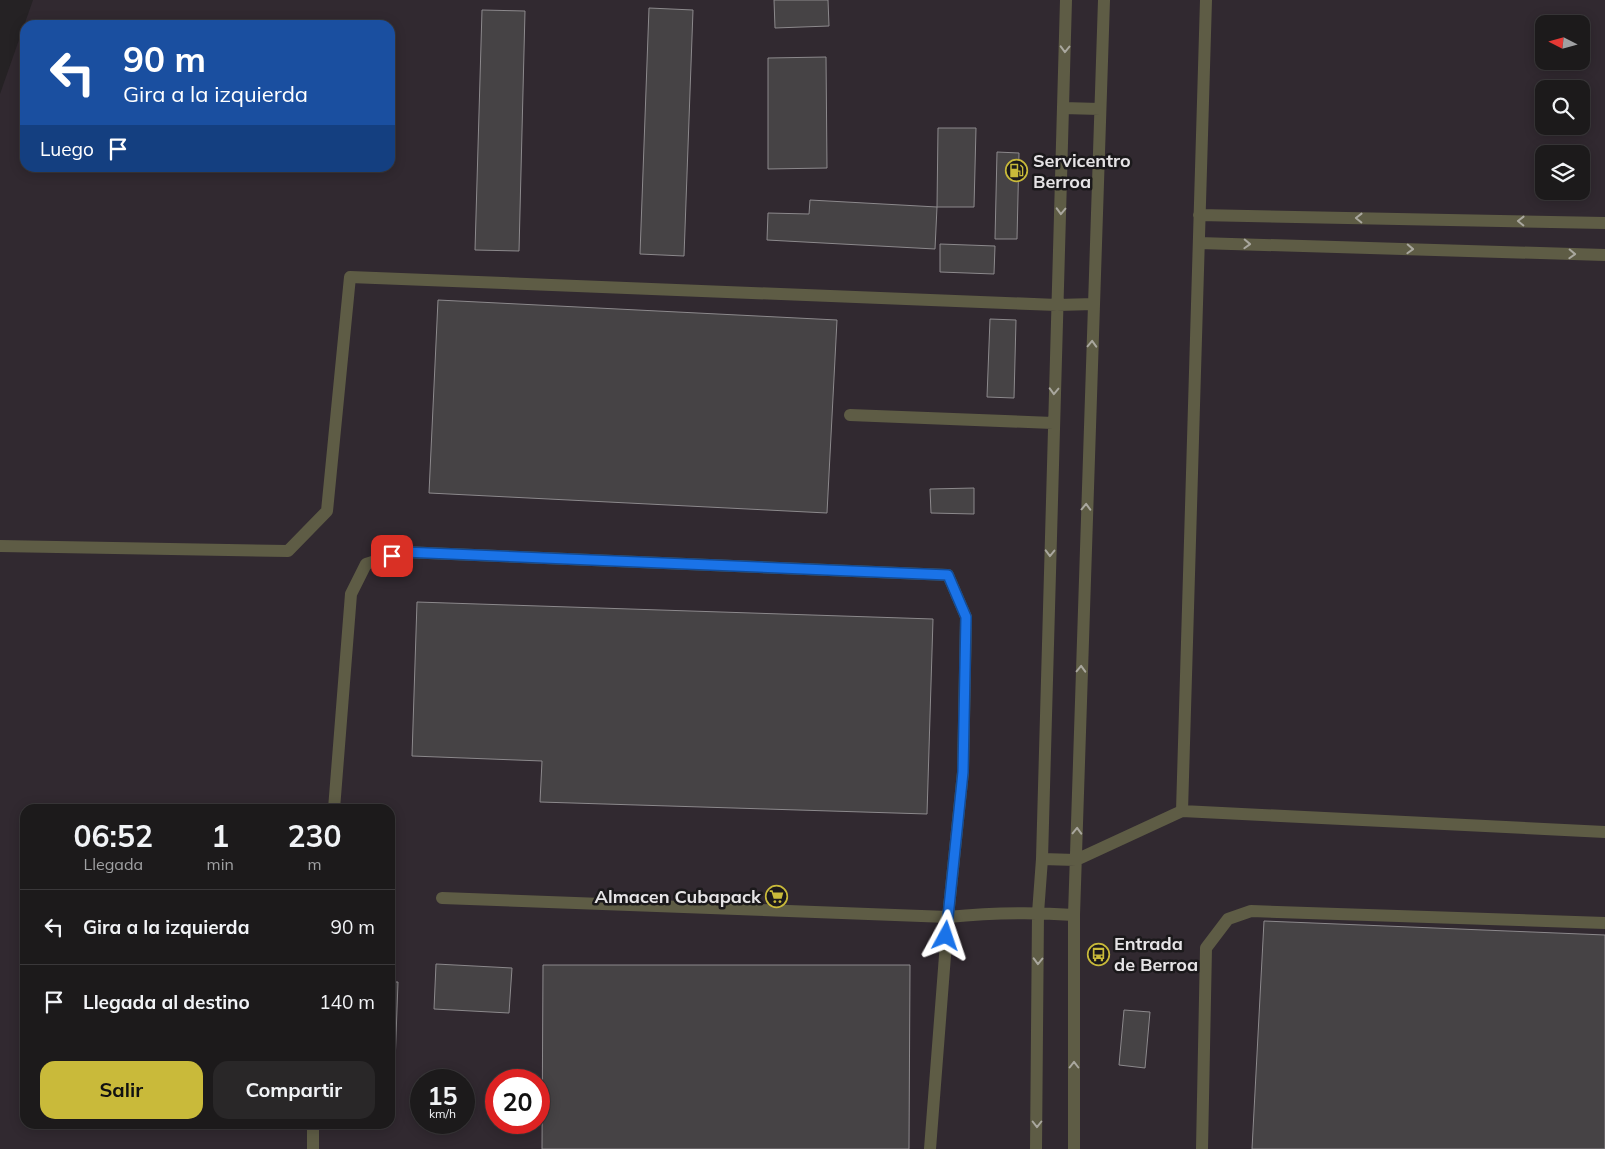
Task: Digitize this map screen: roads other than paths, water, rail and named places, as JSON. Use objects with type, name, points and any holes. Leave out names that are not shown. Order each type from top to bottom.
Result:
[{"type":"street","points":[[1036,1149],[1038,913],[1042,859],[1066,0]]},
{"type":"street","points":[[1074,1149],[1074,915],[1104,0]]},
{"type":"street","points":[[1182,811],[1206,0]]},
{"type":"street","points":[[1063,108],[1100,109]]},
{"type":"street","points":[[1199,215],[1605,223]]},
{"type":"street","points":[[1198,243],[1605,255]]},
{"type":"street","points":[[0,546],[288,551],[327,510],[350,277],[1058,305],[1094,304]]},
{"type":"street","points":[[850,414],[1053,423]]},
{"type":"street","points":[[334,804],[351,594],[366,564],[404,552],[948,575],[966,617],[963,772],[948,917],[930,1149]]},
{"type":"street","points":[[1042,859],[1076,860],[1182,811],[1605,832]]},
{"type":"street","points":[[442,898],[948,917],[989,913],[1074,915]]},
{"type":"street","points":[[1202,1149],[1206,948],[1228,919],[1251,911],[1605,923]]},
{"type":"street","points":[[313,1149],[314,1129]]},
{"type":"place","name":"Servicentro Berroa","points":[[1017,171]]},
{"type":"place","name":"Almacen Cubapack","points":[[777,897]]},
{"type":"place","name":"Entrada de Berroa","points":[[1098,954]]}]
